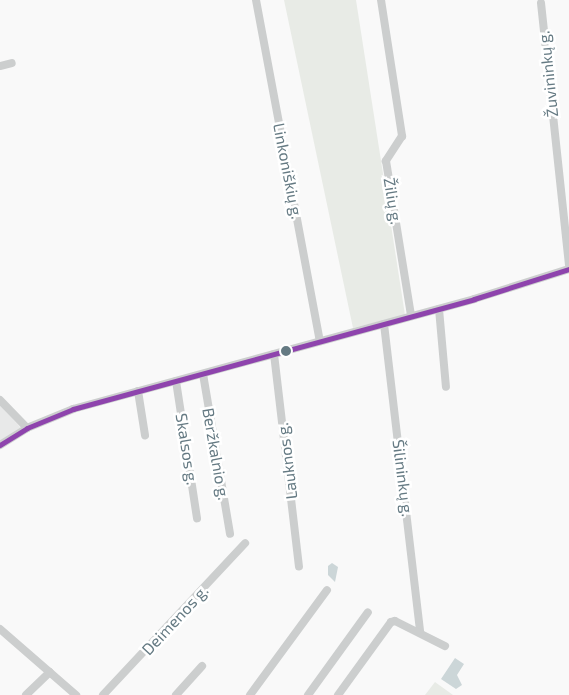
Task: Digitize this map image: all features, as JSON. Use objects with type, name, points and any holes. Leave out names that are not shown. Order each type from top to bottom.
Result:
[{"type":"street","name":"Linkoniškių g.","points":[[256,0],[320,341]]},
{"type":"street","name":"Žilių g.","points":[[381,0],[402,136],[386,162],[411,316]]},
{"type":"street","name":"Žuvininkų g.","points":[[541,3],[569,264]]},
{"type":"street","points":[[0,66],[12,63]]},
{"type":"street","points":[[0,445],[27,428],[73,409],[384,324],[569,269]]},
{"type":"street","points":[[439,308],[446,387]]},
{"type":"street","name":"Šilininkų g.","points":[[384,324],[420,632]]},
{"type":"street","name":"Lauknos g.","points":[[274,354],[299,567]]},
{"type":"street","name":"Beržkalnio g.","points":[[203,374],[230,534]]},
{"type":"street","name":"Skalsos g.","points":[[176,381],[197,518]]},
{"type":"street","points":[[138,391],[145,435]]},
{"type":"street","points":[[0,400],[27,428]]},
{"type":"street","name":"Deimenos g.","points":[[104,695],[245,543]]},
{"type":"street","points":[[250,695],[328,590]]},
{"type":"street","points":[[308,695],[368,612]]},
{"type":"street","points":[[338,695],[391,622],[395,621],[420,632],[445,646]]},
{"type":"street","points":[[0,629],[76,695]]},
{"type":"street","points":[[176,695],[202,666]]},
{"type":"street","points":[[26,695],[50,672]]},
{"type":"shaded area","points":[[284,0],[356,0],[405,315],[353,328]]},
{"type":"shaded area","points":[[0,405],[21,428],[0,442]]},
{"type":"shaded area","points":[[332,563],[338,567],[335,582],[328,575],[328,566]]},
{"type":"shaded area","points":[[455,658],[464,664],[457,675],[462,685],[456,689],[441,679]]},
{"type":"shaded area","points":[[435,682],[453,695],[425,695]]},
{"type":"transit line","points":[[0,445],[27,428],[73,409],[474,299],[569,269]]}]
